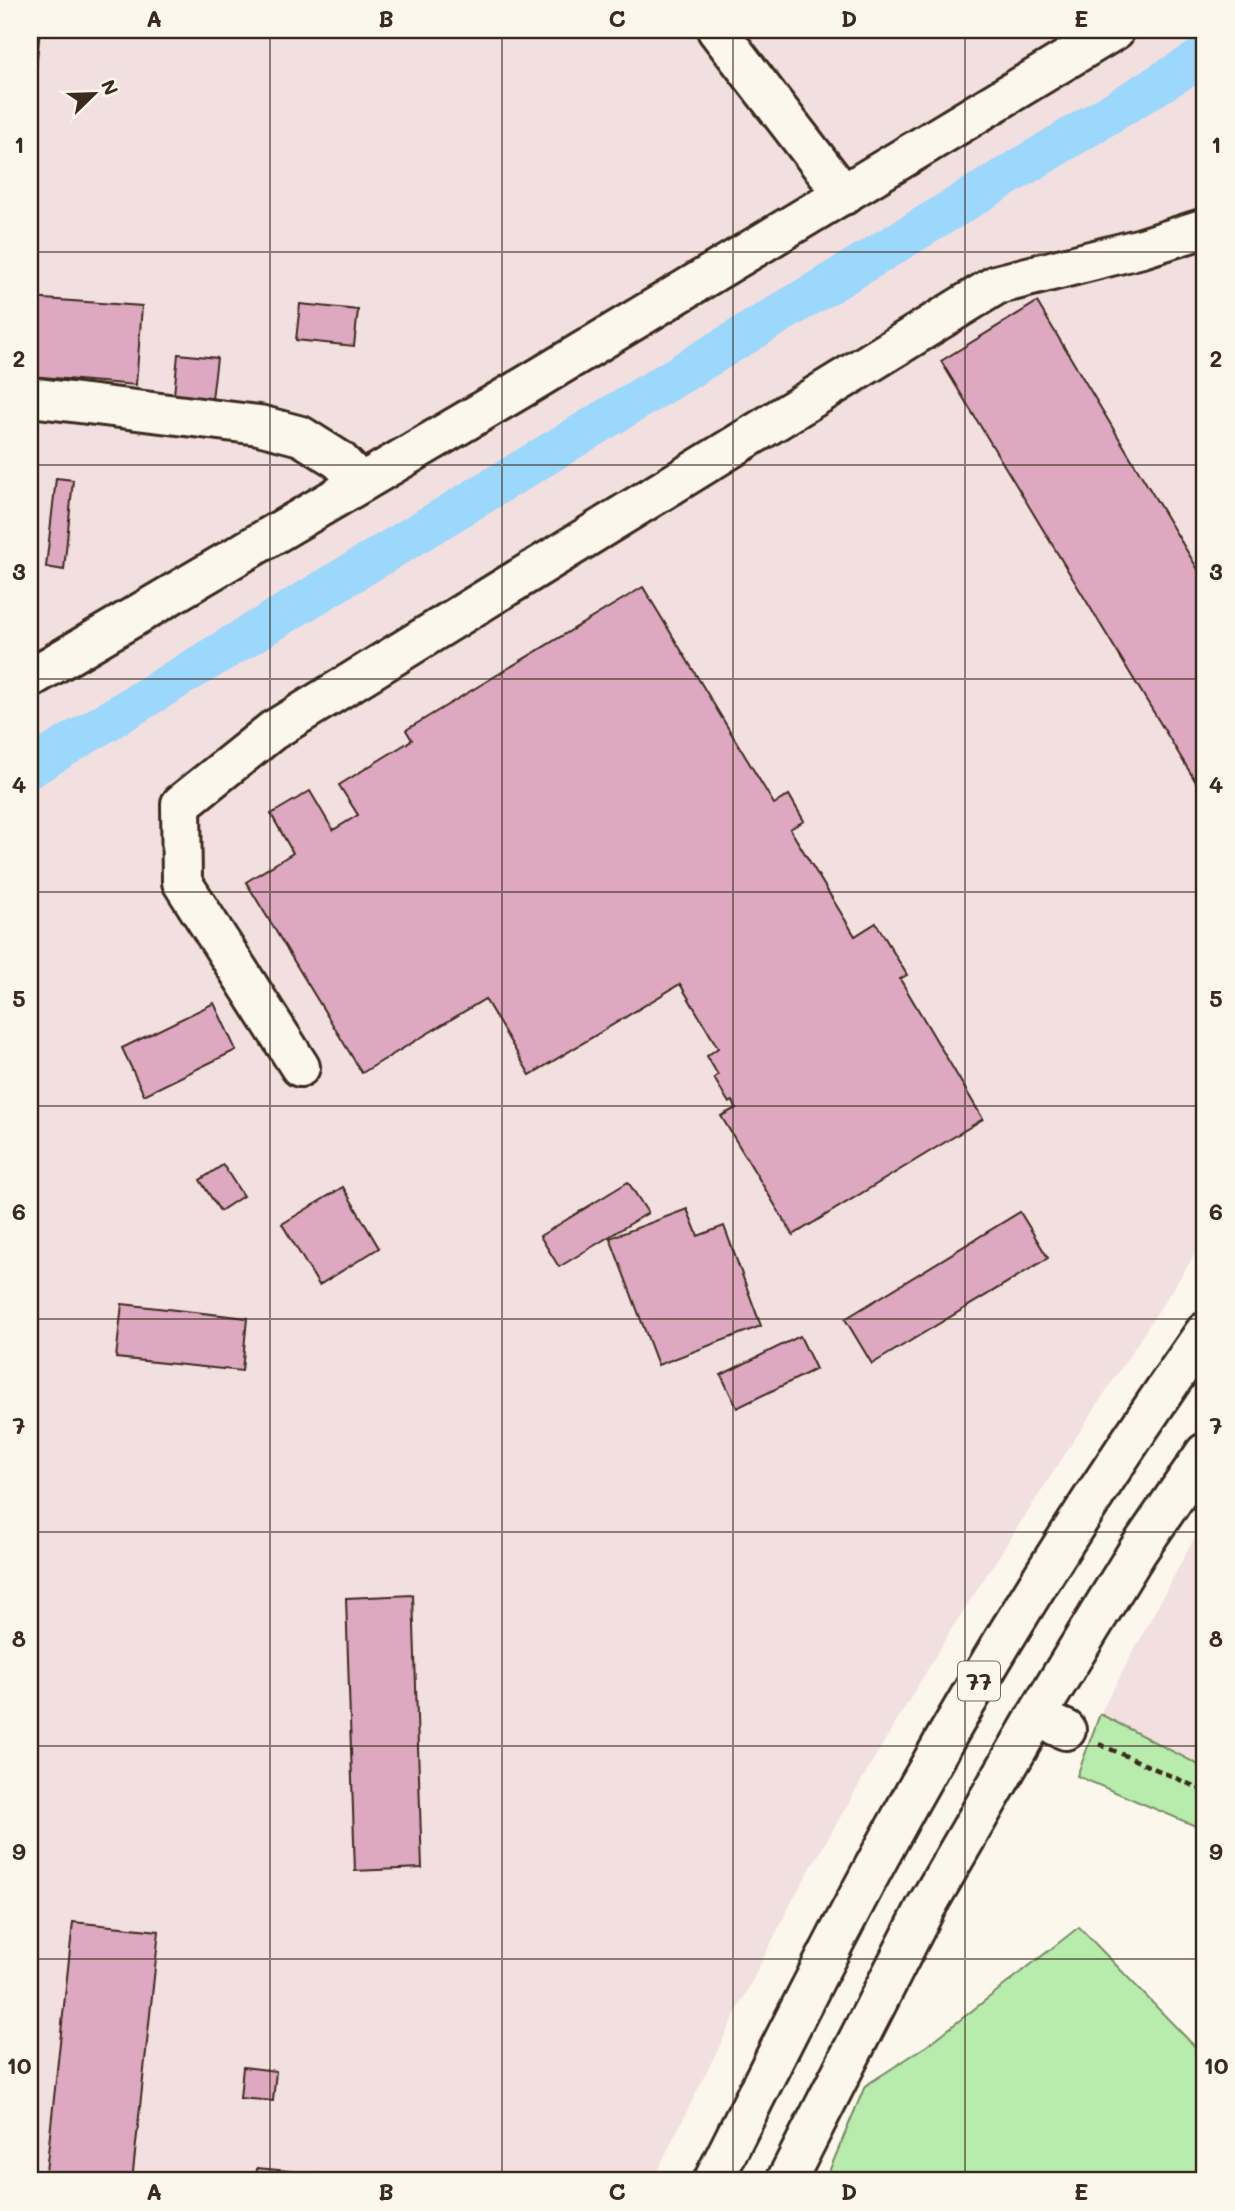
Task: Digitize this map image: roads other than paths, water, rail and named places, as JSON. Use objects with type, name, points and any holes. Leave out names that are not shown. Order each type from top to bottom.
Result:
[{"type":"main road","points":[[717,30],[844,195]]},
{"type":"main road","points":[[35,670],[360,482],[844,195],[1115,30]]},
{"type":"main road","points":[[300,1067],[182,882],[181,803],[272,731],[996,285],[1142,248],[1205,228]]},
{"type":"main road","points":[[30,397],[259,425],[301,436],[339,460],[360,482]]},
{"type":"main road","name":"77","points":[[713,2181],[856,1901],[945,1739],[1071,1531],[1205,1332]]},
{"type":"main road","points":[[786,2181],[926,1906],[1051,1723],[1137,1552],[1205,1453]]},
{"type":"waterway","points":[[30,768],[1205,56]]}]
